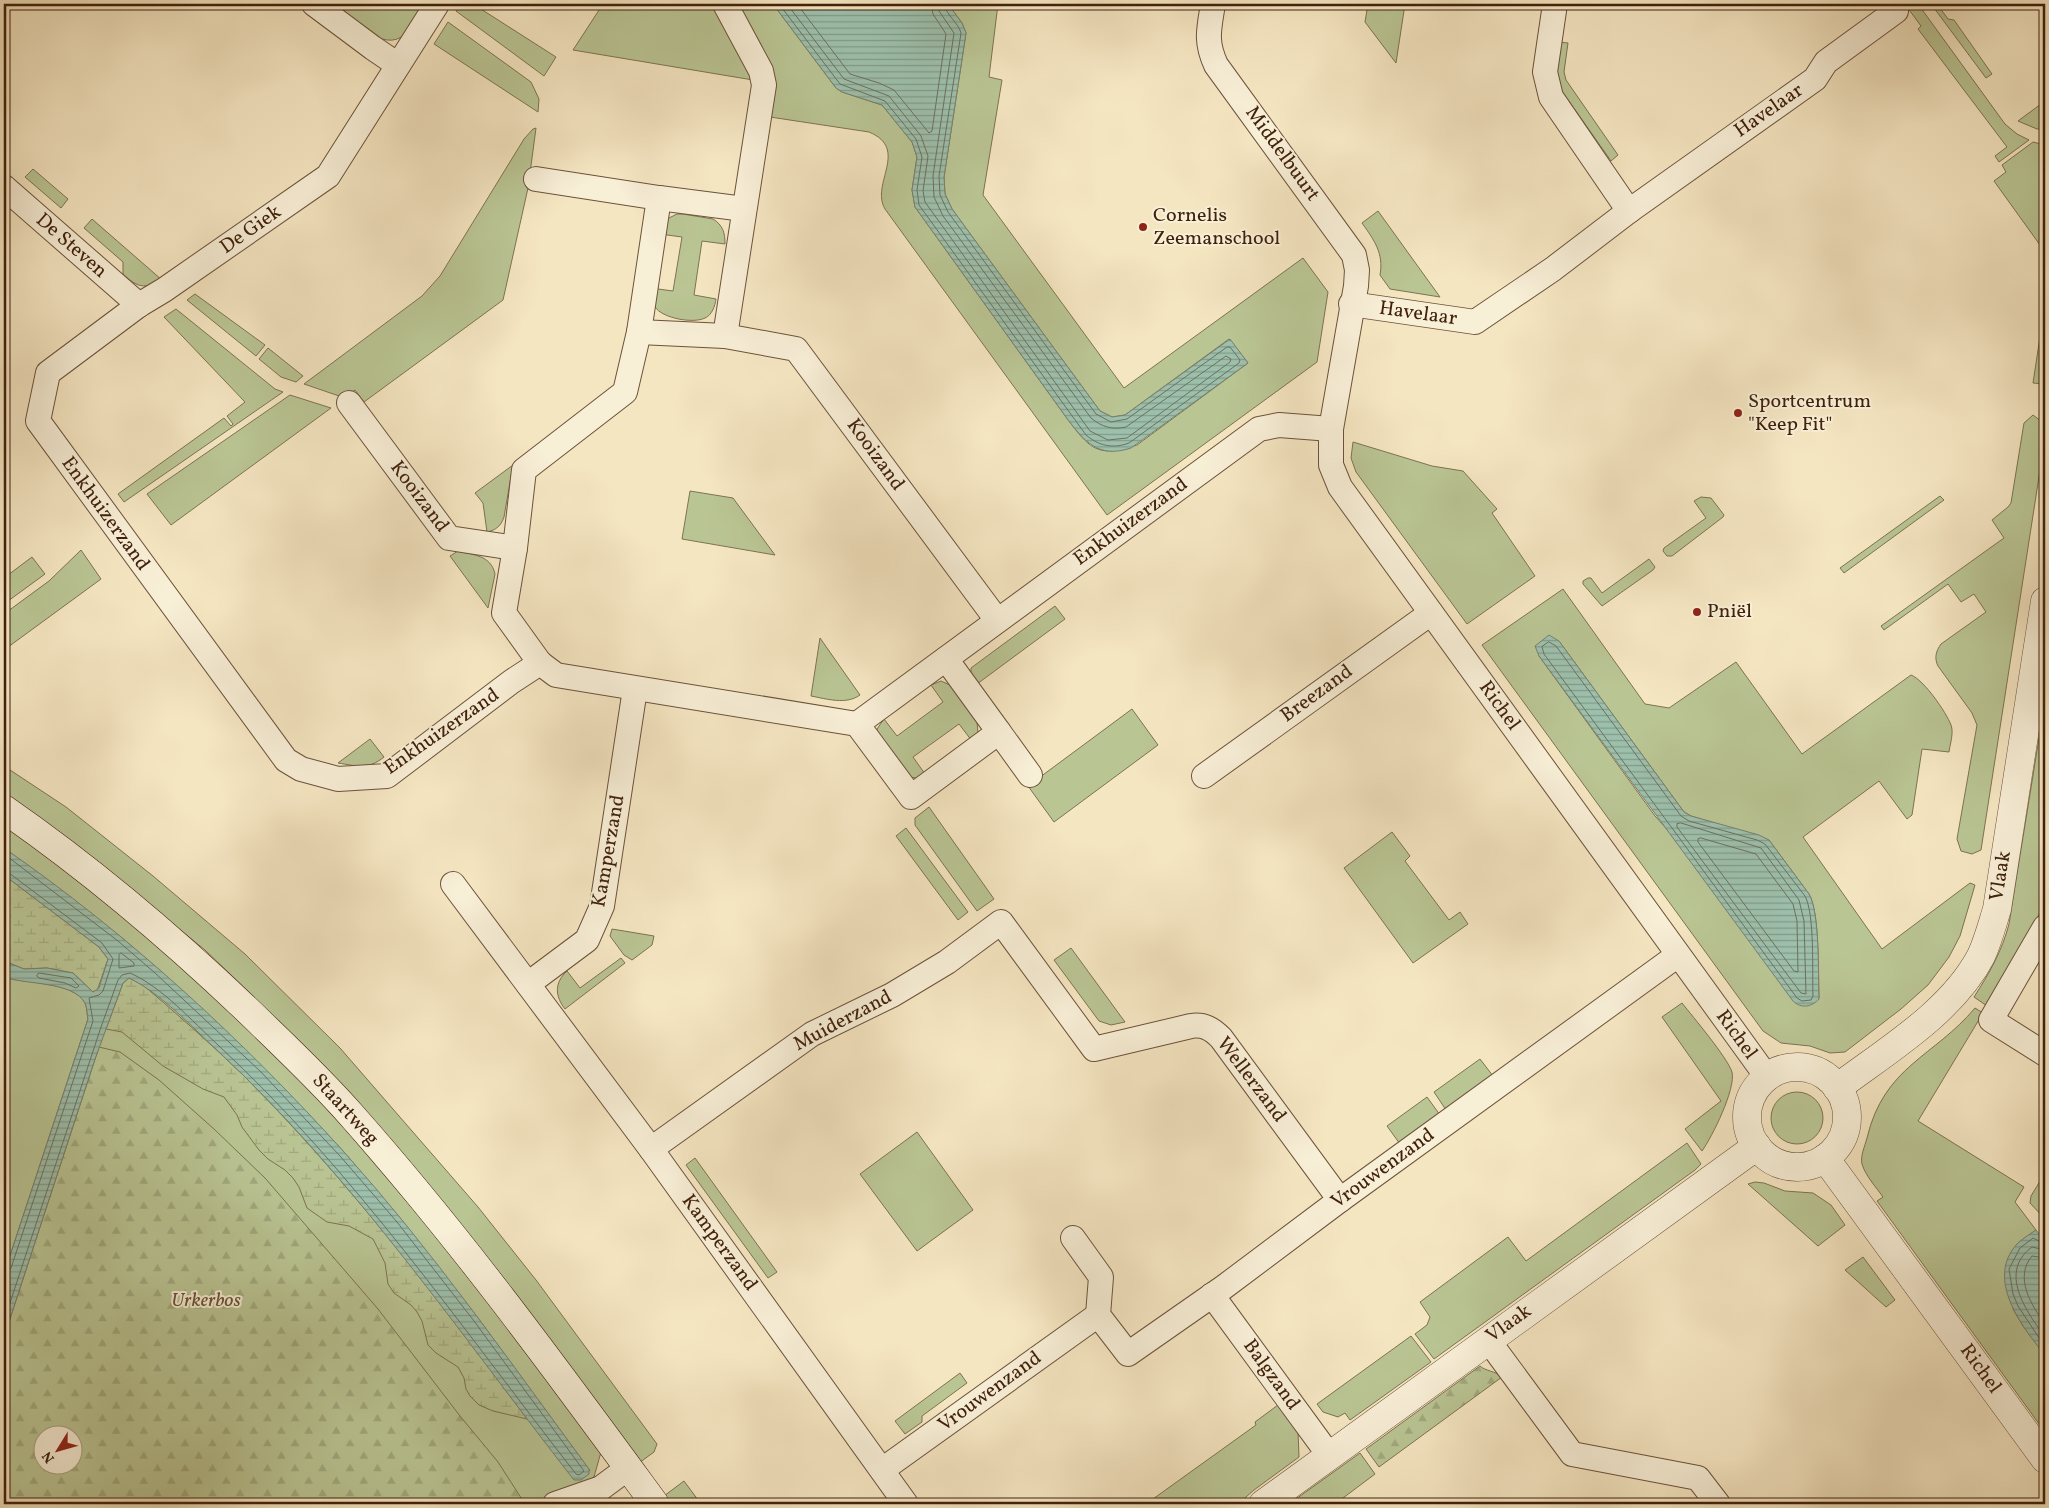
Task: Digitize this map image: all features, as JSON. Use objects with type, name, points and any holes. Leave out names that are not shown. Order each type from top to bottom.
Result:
[{"type":"street","points":[[314,4],[398,65]]},
{"type":"street","name":"De Giek","points":[[38,421],[48,373],[139,305],[164,290],[328,176],[437,4]]},
{"type":"street","points":[[725,336],[764,85],[761,71],[726,4]]},
{"type":"street","name":"Middelbuurt","points":[[1212,4],[1208,46],[1216,65],[1354,255],[1356,278],[1351,304]]},
{"type":"street","points":[[1555,4],[1545,72],[1551,97],[1629,211]]},
{"type":"street","name":"Havelaar","points":[[1351,304],[1475,322],[1553,269],[1629,211],[1815,79],[1826,62],[1896,11],[1890,4]]},
{"type":"street","points":[[536,179],[659,198],[744,208]]},
{"type":"street","name":"De Steven","points":[[4,187],[139,305]]},
{"type":"street","points":[[659,198],[639,332],[625,392],[524,470],[515,548],[504,613],[540,663],[556,675],[857,724],[911,797],[999,732]]},
{"type":"street","name":"Richel","points":[[1351,304],[1330,429],[1331,465],[1340,487],[1767,1077]]},
{"type":"street","name":"Kooizand","points":[[639,332],[725,336],[796,349],[997,620]]},
{"type":"street","name":"Kooizand","points":[[348,403],[449,538],[515,548]]},
{"type":"street","name":"Enkhuizerzand","points":[[38,421],[286,760],[301,769],[338,779],[387,776],[511,682],[540,663]]},
{"type":"street","name":"Enkhuizerzand","points":[[857,724],[1259,429],[1279,425],[1330,429]]},
{"type":"street","name":"Vlaak","points":[[1837,1088],[1938,1010],[1957,991],[1980,956],[1997,909],[2043,635],[2045,601]]},
{"type":"street","name":"Breezand","points":[[1204,776],[1431,613]]},
{"type":"street","points":[[946,658],[1030,775]]},
{"type":"street","name":"Kamperzand","points":[[528,984],[587,940],[602,906],[635,689]]},
{"type":"street","name":"Staartweg","points":[[4,809],[97,877],[164,933],[255,1017],[352,1116],[466,1250],[655,1504]]},
{"type":"street","name":"Kamperzand","points":[[453,884],[651,1149],[906,1504]]},
{"type":"street","name":"Wellerzand","points":[[988,931],[1001,922],[1094,1049],[1191,1026],[1202,1026],[1213,1030],[1221,1038],[1340,1200]]},
{"type":"street","points":[[2045,928],[1991,1020],[2045,1054]]},
{"type":"street","name":"Muiderzand","points":[[651,1149],[812,1034],[892,995],[947,962],[988,931]]},
{"type":"street","name":"Vrouwenzand","points":[[882,1470],[1098,1315],[1128,1354],[1212,1295],[1678,955]]},
{"type":"street","points":[[1804,1067],[1823,1074],[1837,1088],[1845,1106],[1846,1125],[1838,1144],[1825,1158],[1801,1166],[1782,1164],[1766,1155],[1757,1146],[1749,1129],[1748,1110],[1754,1092],[1767,1077],[1784,1069],[1804,1067]]},
{"type":"street","name":"Vlaak","points":[[1263,1504],[1757,1146]]},
{"type":"street","name":"Richel","points":[[1825,1158],[2045,1459]]},
{"type":"street","points":[[1073,1238],[1101,1277],[1098,1315]]},
{"type":"street","name":"Balgzand","points":[[1212,1295],[1329,1455]]},
{"type":"street","points":[[1488,1340],[1572,1454],[1698,1478],[1718,1504]]},
{"type":"street","points":[[564,1502],[601,1488],[628,1468]]},
{"type":"green space","points":[[332,4],[423,4],[405,34],[396,39],[387,40],[367,32]]},
{"type":"green space","points":[[461,4],[473,4],[556,57],[544,76],[456,11]]},
{"type":"green space","points":[[603,4],[712,4],[720,14],[753,80],[573,50]]},
{"type":"green space","points":[[735,4],[773,4],[836,88],[842,92],[882,105],[912,142],[917,157],[912,190],[915,207],[1066,417],[1081,436],[1095,448],[1112,451],[1137,445],[1248,363],[1229,339],[1125,415],[1112,417],[1100,411],[952,209],[945,194],[944,177],[966,33],[962,23],[948,4],[998,4],[989,77],[1002,80],[983,195],[1124,388],[1303,258],[1328,292],[1317,362],[1107,515],[885,209],[882,189],[888,157],[887,148],[881,139],[869,132],[770,117]]},
{"type":"green space","points":[[1368,4],[1405,4],[1396,63],[1365,22]]},
{"type":"green space","points":[[1912,4],[1918,4],[2005,124],[2017,134],[2029,140],[1999,162],[1995,156],[2007,147],[1918,29],[1921,26],[1907,7]]},
{"type":"green space","points":[[1931,4],[1937,4],[1948,19],[1954,20],[1992,74],[1986,78]]},
{"type":"green space","points":[[448,22],[531,82],[539,99],[538,112],[434,44]]},
{"type":"green space","points":[[1559,42],[1568,43],[1564,72],[1566,80],[1618,155],[1611,161],[1557,84],[1555,75]]},
{"type":"green space","points":[[2045,101],[2045,129],[2037,129],[2018,121]]},
{"type":"green space","points":[[536,128],[528,188],[503,300],[364,402],[355,390],[345,398],[304,384],[422,296],[440,276],[524,139]]},
{"type":"green space","points":[[2033,142],[2045,145],[2045,252],[1994,181],[2006,172],[2002,165]]},
{"type":"green space","points":[[33,169],[68,199],[61,208],[25,177]]},
{"type":"green space","points":[[1378,211],[1440,297],[1390,289],[1380,275],[1381,260],[1377,247],[1362,223]]},
{"type":"green space","points":[[677,214],[713,219],[719,224],[724,233],[725,244],[702,241],[694,295],[716,299],[711,313],[700,320],[671,317],[659,311],[652,300],[651,288],[673,291],[682,237],[660,234],[667,219]]},
{"type":"green space","points":[[92,219],[162,280],[150,285],[141,286],[128,279],[123,274],[123,262],[84,228]]},
{"type":"green space","points":[[195,294],[265,345],[256,356],[187,300]]},
{"type":"green space","points":[[2045,304],[2045,384],[2033,383]]},
{"type":"green space","points":[[176,309],[275,389],[283,392],[124,502],[118,494],[224,418],[231,426],[233,424],[227,416],[245,402],[164,317]]},
{"type":"green space","points":[[268,348],[303,376],[296,382],[281,377],[259,359]]},
{"type":"green space","points":[[290,395],[331,408],[171,525],[147,494]]},
{"type":"green space","points":[[2033,415],[2045,424],[2045,438],[1981,850],[1972,854],[1961,851],[1957,839],[1977,725],[1972,713],[1938,666],[1936,657],[1941,644],[1986,612],[1974,594],[1961,602],[1948,584],[1884,630],[1881,626],[2004,538],[1992,520],[2011,503],[2024,423]]},
{"type":"green space","points":[[1353,442],[1432,466],[1463,471],[1497,509],[1492,513],[1535,576],[1467,624],[1356,472],[1351,458]]},
{"type":"green space","points":[[513,465],[504,517],[498,527],[487,532],[483,503],[475,493]]},
{"type":"green space","points":[[690,491],[733,498],[775,555],[682,539]]},
{"type":"green space","points":[[1940,496],[1944,500],[1844,573],[1840,568]]},
{"type":"green space","points":[[1701,497],[1711,498],[1724,515],[1723,517],[1672,556],[1667,556],[1663,551],[1664,548],[1706,518],[1694,501]]},
{"type":"green space","points":[[81,550],[101,579],[4,650],[4,614],[49,581]]},
{"type":"green space","points":[[458,551],[481,557],[490,563],[493,568],[495,574],[488,608],[450,556]]},
{"type":"green space","points":[[32,557],[45,574],[4,604],[4,578]]},
{"type":"green space","points":[[1649,559],[1655,567],[1653,570],[1602,606],[1583,584],[1583,581],[1591,578],[1602,593]]},
{"type":"green space","points":[[1563,589],[1645,704],[1669,708],[1736,662],[1802,754],[1911,675],[1916,678],[1940,705],[1951,725],[1952,739],[1949,752],[1922,749],[1912,815],[1907,819],[1879,781],[1803,837],[1882,949],[1970,883],[1975,885],[1960,936],[1949,957],[1928,985],[1901,1009],[1845,1052],[1830,1053],[1810,1046],[1781,1043],[1763,1031],[1482,645]],"holes":[[[1559,641],[1684,812],[1691,816],[1769,840],[1809,894],[1813,903],[1817,929],[1819,998],[1655,816],[1539,656]]]},
{"type":"green space","points":[[1055,606],[1065,619],[977,684],[971,674],[971,668]]},
{"type":"green space","points":[[820,638],[860,695],[843,701],[811,696]]},
{"type":"green space","points":[[941,681],[950,685],[977,722],[978,733],[972,741],[959,724],[913,757],[925,774],[917,778],[908,777],[878,735],[877,729],[884,719],[897,736],[943,702],[931,685]]},
{"type":"green space","points":[[2045,701],[2045,893],[2042,907],[2029,936],[1987,1006],[1974,997],[2003,944],[2009,924]]},
{"type":"green space","points":[[1132,709],[1158,745],[1054,822],[1028,786]]},
{"type":"green space","points":[[370,739],[384,757],[373,764],[362,766],[338,763]]},
{"type":"green space","points":[[4,766],[66,807],[153,876],[245,954],[340,1048],[478,1207],[536,1280],[657,1444],[654,1452],[639,1463],[360,1105],[205,950],[92,858],[4,796]]},
{"type":"green space","points":[[929,807],[994,899],[977,911],[915,825],[915,818]]},
{"type":"green space","name":"Urkerbos","points":[[4,824],[162,946],[288,1066],[345,1129],[466,1271],[601,1452],[594,1477],[587,1482],[603,1504],[4,1504],[4,1306],[125,951],[236,1054],[590,1471],[478,1318],[401,1219],[344,1152],[302,1107],[210,1017],[121,937],[4,848]]},
{"type":"green space","points":[[906,828],[968,912],[958,920],[896,836]]},
{"type":"green space","points":[[1392,832],[1410,856],[1405,861],[1449,920],[1460,912],[1468,924],[1413,963],[1344,868]]},
{"type":"green space","points":[[4,875],[99,947],[108,959],[97,991],[93,992],[73,973],[47,968],[24,969],[4,961]]},
{"type":"green space","points":[[612,929],[654,936],[652,945],[632,960],[624,955],[610,936]]},
{"type":"green space","points":[[1071,948],[1125,1022],[1111,1025],[1099,1021],[1054,960]]},
{"type":"green space","points":[[621,958],[625,963],[565,1009],[559,999],[557,990],[560,980],[567,971],[580,988]]},
{"type":"green space","points":[[4,977],[48,984],[70,991],[79,996],[85,1003],[88,1019],[4,1274]]},
{"type":"green space","points":[[129,978],[143,985],[218,1051],[281,1114],[391,1241],[527,1419],[493,1411],[479,1405],[470,1396],[458,1367],[436,1353],[428,1345],[422,1321],[417,1312],[411,1305],[394,1293],[388,1284],[385,1263],[373,1239],[349,1226],[327,1222],[307,1208],[299,1187],[293,1178],[259,1150],[242,1127],[237,1115],[224,1097],[203,1089],[163,1066],[122,1032],[106,1029],[123,983]]},
{"type":"green space","points":[[1682,1003],[1717,1047],[1732,1072],[1727,1101],[1702,1151],[1685,1129],[1721,1101],[1662,1017]]},
{"type":"green space","points":[[1975,1008],[1983,1013],[1918,1121],[2024,1187],[2015,1202],[2036,1230],[2017,1244],[2013,1309],[2045,1355],[2045,1432],[1877,1201],[1883,1197],[1868,1177],[1862,1164],[1863,1151],[1875,1114],[1885,1094],[1912,1064],[1959,1025]]},
{"type":"green space","name":"Urkerbos","points":[[99,1047],[120,1052],[159,1080],[265,1178],[378,1309],[460,1416],[498,1462],[525,1504],[4,1504],[4,1337]]},
{"type":"green space","points":[[1480,1059],[1493,1076],[1446,1110],[1434,1092]]},
{"type":"green space","points":[[1797,1092],[1807,1094],[1815,1100],[1821,1108],[1823,1118],[1821,1128],[1815,1136],[1807,1142],[1797,1144],[1787,1142],[1779,1136],[1773,1128],[1771,1118],[1773,1108],[1779,1100],[1787,1094]]},
{"type":"green space","points":[[1427,1097],[1440,1115],[1400,1144],[1387,1126]]},
{"type":"green space","points":[[917,1132],[973,1210],[917,1251],[860,1174]]},
{"type":"green space","points":[[1687,1143],[1701,1164],[1695,1170],[1434,1359],[1415,1334],[1427,1325],[1430,1317],[1420,1302],[1508,1237],[1526,1261]]},
{"type":"green space","points":[[695,1158],[777,1272],[768,1278],[686,1165]]},
{"type":"green space","points":[[2045,1173],[2045,1219],[2030,1203],[2031,1196]]},
{"type":"green space","points":[[1755,1182],[1764,1183],[1785,1191],[1813,1193],[1831,1205],[1845,1225],[1818,1246],[1748,1184]]},
{"type":"green space","points":[[1863,1257],[1895,1300],[1886,1307],[1845,1270]]},
{"type":"green space","points":[[1411,1336],[1431,1362],[1350,1420],[1345,1413],[1338,1417],[1323,1412],[1317,1404]]},
{"type":"green space","points":[[1480,1366],[1502,1377],[1379,1467],[1366,1449]]},
{"type":"green space","points":[[960,1373],[967,1383],[922,1416],[922,1422],[905,1434],[895,1421]]},
{"type":"green space","points":[[1278,1405],[1298,1431],[1299,1457],[1238,1504],[1146,1504],[1256,1425],[1255,1422]]},
{"type":"green space","points":[[1360,1453],[1375,1474],[1335,1504],[1289,1504]]},
{"type":"green space","points":[[684,1481],[701,1504],[670,1504],[664,1496]]},
{"type":"water","points":[[773,4],[948,4],[962,23],[966,33],[944,177],[945,194],[952,209],[1100,411],[1112,417],[1125,415],[1230,339],[1248,363],[1131,448],[1109,451],[1093,446],[1079,434],[1066,417],[915,207],[912,190],[917,157],[912,142],[882,105],[842,92],[836,88]]},
{"type":"water","points":[[1549,635],[1559,641],[1684,812],[1691,816],[1759,835],[1769,840],[1809,894],[1813,903],[1817,929],[1819,999],[1816,1002],[1803,1006],[1793,1001],[1539,656],[1535,646]]},
{"type":"water","points":[[4,848],[50,881],[139,952],[224,1029],[305,1110],[409,1228],[589,1469],[589,1474],[581,1480],[574,1480],[405,1259],[316,1152],[269,1101],[176,1012],[153,993],[129,978],[123,983],[95,1059],[4,1337],[4,1274],[88,1019],[86,1005],[79,996],[60,987],[4,977],[4,961],[24,969],[47,968],[73,973],[93,992],[99,988],[108,959],[99,947],[4,875]]},
{"type":"water","points":[[2036,1230],[2045,1241],[2045,1355],[2026,1331],[2010,1302],[2006,1287],[2005,1272],[2008,1258],[2017,1244]]},
{"type":"place","name":"Cornelis Zeemanschool","points":[[1143,227]]},
{"type":"place","name":"Sportcentrum \"Keep Fit\"","points":[[1738,413]]},
{"type":"place","name":"Pniël","points":[[1697,612]]}]
